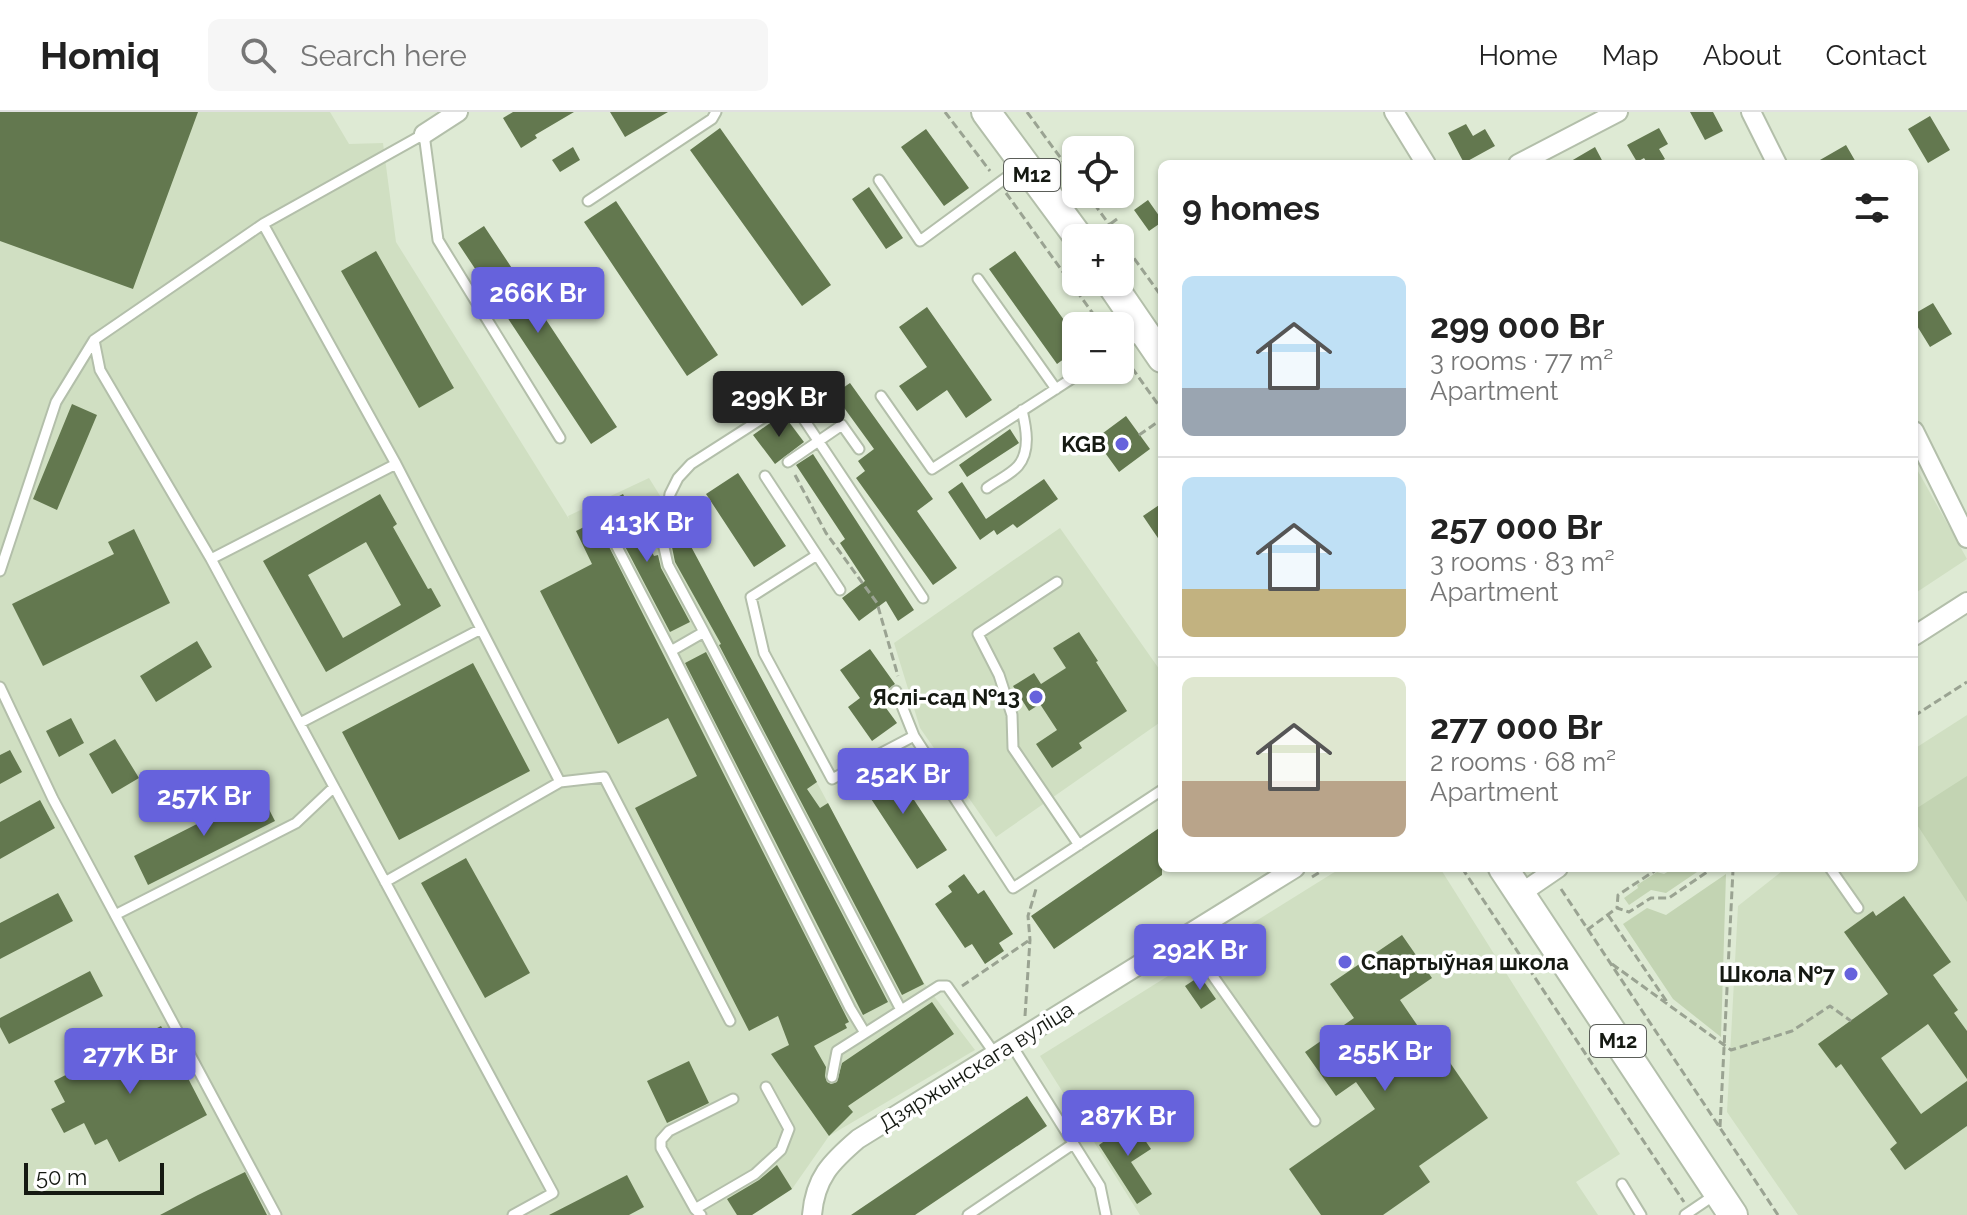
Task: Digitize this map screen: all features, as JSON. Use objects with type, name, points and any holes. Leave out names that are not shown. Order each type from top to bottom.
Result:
[{"type":"main road","name":"М12","points":[[986,112],[1024,164],[1080,224]]},
{"type":"main road","points":[[1120,296],[1156,348]]},
{"type":"main road","name":"М12","points":[[1506,872],[1726,1204]]},
{"type":"street","points":[[424,134],[458,112]]},
{"type":"street","points":[[1394,112],[1424,160]]},
{"type":"street","points":[[1526,160],[1618,112]]},
{"type":"street","points":[[1751,112],[1775,160]]},
{"type":"street","points":[[1918,439],[1967,538]]},
{"type":"street","points":[[1918,633],[1967,602]]},
{"type":"street","name":"Дзяржынскага вуліца","points":[[812,1215],[819,1182],[834,1159],[858,1139],[1288,872]]},
{"type":"street","points":[[1520,894],[1551,872]]},
{"type":"lane","points":[[588,201],[712,119],[716,112]]},
{"type":"lane","points":[[0,571],[56,402],[94,340],[263,224],[424,134],[438,240],[560,438]]},
{"type":"lane","points":[[879,180],[920,241],[1024,164]]},
{"type":"lane","points":[[263,224],[396,464],[560,782]]},
{"type":"lane","points":[[978,279],[1056,389]]},
{"type":"lane","points":[[94,340],[100,370],[211,559],[553,1193],[513,1215]]},
{"type":"lane","points":[[1134,349],[1156,348]]},
{"type":"lane","points":[[881,396],[932,469],[1064,384]]},
{"type":"lane","points":[[901,1010],[668,565],[663,543],[670,494],[678,478],[704,454],[791,400],[923,598]]},
{"type":"lane","points":[[987,488],[1019,465],[1025,453],[1027,433],[1022,410]]},
{"type":"lane","points":[[788,462],[842,425],[859,449]]},
{"type":"lane","points":[[211,559],[396,464]]},
{"type":"lane","points":[[765,476],[840,590]]},
{"type":"lane","points":[[603,520],[865,1033]]},
{"type":"lane","points":[[817,555],[751,597],[764,653],[832,779],[914,736]]},
{"type":"lane","points":[[1057,582],[978,634],[999,675],[1012,715],[1013,748],[1079,845]]},
{"type":"lane","points":[[300,723],[481,629]]},
{"type":"lane","points":[[671,651],[704,632]]},
{"type":"lane","points":[[0,687],[53,799],[276,1215]]},
{"type":"lane","points":[[896,691],[914,736],[1013,888],[1158,793]]},
{"type":"lane","points":[[385,882],[560,782],[604,777],[730,1021]]},
{"type":"lane","points":[[115,915],[296,823],[334,787]]},
{"type":"lane","points":[[1833,872],[1858,908]]},
{"type":"lane","points":[[1184,935],[1315,1121]]},
{"type":"lane","points":[[832,1077],[837,1051],[939,986],[947,986],[1010,1044],[1100,1186],[1104,1214]]},
{"type":"lane","points":[[733,1099],[669,1131],[661,1140],[661,1148],[698,1212],[755,1174],[781,1150],[789,1129],[766,1087]]},
{"type":"lane","points":[[968,1215],[1073,1144]]},
{"type":"lane","points":[[1622,1184],[1641,1215]]},
{"type":"lane","points":[[1687,1213],[1726,1204]]},
{"type":"path","points":[[945,112],[1092,312]]},
{"type":"path","points":[[1027,112],[1062,160]]},
{"type":"path","points":[[1097,208],[1109,224],[1117,219]]},
{"type":"path","points":[[1134,258],[1158,291]]},
{"type":"path","points":[[1134,370],[1158,405]]},
{"type":"path","points":[[1139,435],[1158,422]]},
{"type":"path","points":[[788,462],[826,533],[877,603],[900,682],[896,691]]},
{"type":"path","points":[[1918,713],[1967,682]]},
{"type":"path","points":[[1465,872],[1687,1213]]},
{"type":"path","points":[[1555,872],[1587,930],[1778,1215]]},
{"type":"path","points":[[1587,930],[1617,908],[1618,895],[1653,872]]},
{"type":"path","points":[[1617,908],[1629,912],[1651,898],[1669,898],[1707,872]]},
{"type":"path","points":[[1720,1127],[1733,872]]},
{"type":"path","points":[[1010,1044],[1030,940],[1028,916],[1037,887]]},
{"type":"path","points":[[1608,915],[1669,1005]]},
{"type":"path","points":[[952,993],[1030,940]]},
{"type":"path","points":[[1609,961],[1731,1050],[1792,1031],[1830,1006],[1851,1021]]},
{"type":"shaded area","points":[[0,112],[330,112],[349,144],[383,143],[396,242],[569,519],[568,516],[649,478],[687,539],[924,983],[975,1050],[829,1136],[792,1189],[752,1215],[0,1215]]},
{"type":"shaded area","points":[[1918,471],[1967,559],[1918,591]]},
{"type":"shaded area","name":"Яслі-сад №13","points":[[1060,528],[1158,667],[1158,724],[996,837],[920,728],[894,643]]},
{"type":"shaded area","name":"Школа №7","points":[[1967,715],[1967,1215],[1798,1215],[1727,1112],[1738,906],[1781,872],[1918,872],[1918,746]]},
{"type":"shaded area","points":[[1967,776],[1967,902],[1918,826],[1918,807]]},
{"type":"shaded area","name":"Спартыўная школа","points":[[1335,872],[1443,872],[1620,1154],[1576,1182],[1598,1215],[1140,1215],[1040,1056]]},
{"type":"shaded area","points":[[1657,872],[1697,872],[1666,893],[1651,890],[1629,905],[1624,898],[1638,888],[1637,885]]},
{"type":"shaded area","points":[[1726,874],[1721,1037],[1673,999],[1623,924],[1647,908],[1666,915]]},
{"type":"building","points":[[0,112],[198,112],[133,289],[0,241]]},
{"type":"building","points":[[513,112],[574,112],[535,135],[537,138],[521,148],[503,118]]},
{"type":"building","points":[[610,112],[668,112],[625,137]]},
{"type":"building","points":[[1690,112],[1713,112],[1723,131],[1705,140]]},
{"type":"building","points":[[1930,116],[1950,150],[1928,163],[1908,129]]},
{"type":"building","points":[[1466,124],[1473,136],[1485,129],[1495,146],[1469,160],[1462,160],[1448,133]]},
{"type":"building","points":[[720,128],[831,285],[802,306],[690,150]]},
{"type":"building","points":[[1659,128],[1668,144],[1659,149],[1663,160],[1636,160],[1627,145]]},
{"type":"building","points":[[926,129],[969,188],[944,206],[901,147]]},
{"type":"building","points":[[1846,145],[1855,160],[1820,160]]},
{"type":"building","points":[[573,147],[580,160],[560,172],[552,160]]},
{"type":"building","points":[[1595,147],[1602,160],[1573,160]]},
{"type":"building","points":[[869,187],[903,238],[886,249],[852,199]]},
{"type":"building","points":[[1148,200],[1158,214],[1158,225],[1149,231],[1134,210]]},
{"type":"building","points":[[616,201],[718,355],[687,376],[584,222]]},
{"type":"building","points":[[484,226],[617,427],[591,444],[458,243]]},
{"type":"building","points":[[376,251],[454,388],[419,408],[341,271]]},
{"type":"building","points":[[1015,251],[1062,317],[1062,360],[1057,364],[989,269]]},
{"type":"building","points":[[1933,303],[1952,334],[1930,347],[1918,328],[1918,312]]},
{"type":"building","points":[[927,307],[992,400],[966,418],[947,390],[917,411],[899,386],[927,367],[899,327]]},
{"type":"building","points":[[850,383],[933,499],[917,511],[957,568],[933,585],[856,478],[865,471],[858,461],[874,449],[834,394]]},
{"type":"building","points":[[72,404],[97,415],[57,510],[33,499]]},
{"type":"building","points":[[783,414],[804,442],[775,464],[753,435]]},
{"type":"building","name":"KGB","points":[[1126,416],[1150,449],[1119,472],[1095,439]]},
{"type":"building","points":[[1010,429],[1019,443],[967,477],[959,465]]},
{"type":"building","points":[[813,454],[914,610],[898,621],[886,601],[859,621],[842,598],[865,581],[840,543],[845,539],[796,465]]},
{"type":"building","points":[[738,473],[786,546],[754,567],[706,494]]},
{"type":"building","points":[[1044,479],[1058,499],[1017,528],[1013,524],[997,535],[994,530],[980,540],[948,492],[962,482],[986,519]]},
{"type":"building","points":[[380,494],[397,524],[393,527],[441,606],[326,672],[263,561]],"holes":[[[366,542],[401,605],[343,638],[308,575]]]},
{"type":"building","points":[[623,494],[654,556],[658,555],[661,568],[690,622],[670,632],[608,514],[611,513],[606,503]]},
{"type":"building","points":[[1158,506],[1158,538],[1143,516]]},
{"type":"building","points":[[596,521],[849,1022],[845,1024],[847,1028],[814,1046],[826,1067],[827,1082],[837,1082],[842,1063],[932,1002],[954,1034],[848,1106],[853,1112],[829,1136],[771,1054],[789,1045],[778,1016],[749,1031],[635,808],[697,776],[668,718],[618,744],[540,591],[592,564],[576,531]]},
{"type":"building","points":[[134,529],[170,603],[43,666],[12,604],[114,554],[108,542]]},
{"type":"building","points":[[687,539],[817,782],[807,789],[820,808],[828,803],[924,984],[902,995],[721,644],[675,562],[672,547]]},
{"type":"building","points":[[1079,632],[1127,711],[1079,743],[1082,748],[1052,768],[1036,744],[1057,730],[1040,704],[1029,711],[1013,686],[1034,673],[1041,684],[1066,668],[1053,648]]},
{"type":"building","points":[[197,641],[212,667],[156,702],[140,676]]},
{"type":"building","points":[[870,649],[895,684],[878,697],[897,723],[872,741],[848,707],[860,698],[840,670]]},
{"type":"building","points":[[706,652],[888,1002],[863,1015],[685,663]]},
{"type":"building","points":[[473,663],[530,771],[399,840],[342,732]]},
{"type":"building","points":[[71,718],[84,743],[59,757],[46,731]]},
{"type":"building","points":[[115,739],[139,778],[112,794],[89,754]]},
{"type":"building","points":[[10,750],[22,772],[0,784],[0,755]]},
{"type":"building","points":[[889,762],[947,850],[917,869],[860,782]]},
{"type":"building","points":[[260,792],[275,821],[148,885],[134,856]]},
{"type":"building","points":[[40,800],[55,828],[0,859],[0,822]]},
{"type":"building","points":[[1158,829],[1158,872],[1162,875],[1054,949],[1031,916]]},
{"type":"building","points":[[466,858],[530,973],[485,998],[421,883]]},
{"type":"building","points":[[964,874],[978,894],[984,890],[1013,934],[999,943],[1004,951],[985,964],[972,944],[965,948],[935,904],[952,892],[948,886]]},
{"type":"building","points":[[58,893],[73,921],[0,959],[0,923]]},
{"type":"building","points":[[1904,896],[1951,962],[1933,975],[1958,1010],[1954,1013],[1967,1031],[1967,1079],[1928,1024],[1881,1058],[1921,1114],[1967,1081],[1967,1126],[1905,1170],[1890,1149],[1897,1143],[1841,1064],[1836,1068],[1818,1044],[1888,994],[1844,932],[1873,911],[1876,916]]},
{"type":"building","points":[[1402,935],[1432,978],[1400,1000],[1428,1041],[1433,1038],[1488,1118],[1419,1166],[1430,1182],[1383,1215],[1321,1215],[1289,1169],[1375,1109],[1356,1082],[1336,1096],[1305,1052],[1354,1018],[1330,984]]},
{"type":"building","points":[[90,971],[103,996],[9,1044],[0,1027],[0,1018]]},
{"type":"building","points":[[1200,976],[1216,999],[1201,1009],[1185,986]]},
{"type":"building","points":[[161,1026],[207,1115],[119,1162],[107,1139],[95,1145],[84,1123],[64,1133],[51,1109],[65,1102],[54,1081]]},
{"type":"building","points":[[689,1061],[709,1103],[667,1123],[647,1081]]},
{"type":"building","points":[[1027,1096],[1047,1126],[915,1215],[851,1215]]},
{"type":"building","points":[[1131,1120],[1151,1149],[1131,1162],[1152,1194],[1137,1204],[1099,1145]]},
{"type":"building","points":[[777,1165],[792,1189],[752,1215],[737,1215],[727,1199]]},
{"type":"building","points":[[245,1172],[267,1215],[160,1215],[198,1195]]},
{"type":"building","points":[[627,1175],[644,1207],[629,1215],[549,1215]]},
{"type":"place","name":"KGB","points":[[1122,444]]},
{"type":"place","name":"Яслі-сад №13","points":[[1036,697]]},
{"type":"place","name":"Спартыўная школа","points":[[1345,962]]},
{"type":"place","name":"Школа №7","points":[[1851,974]]}]
